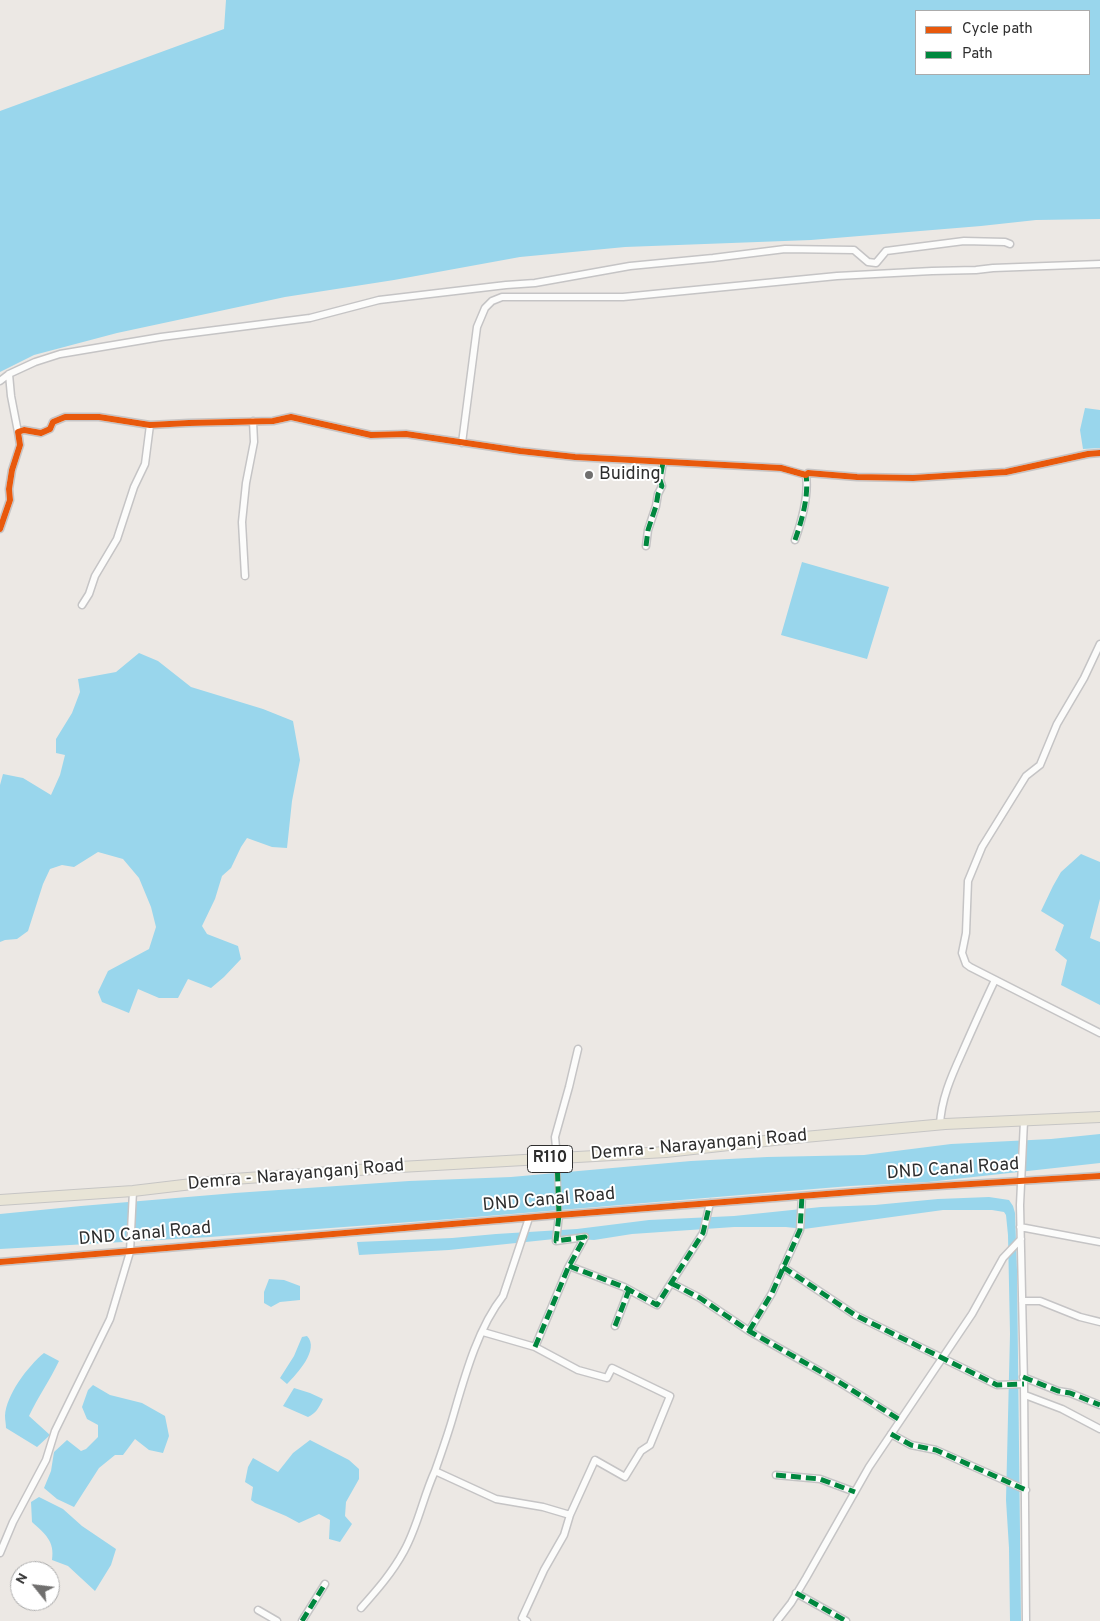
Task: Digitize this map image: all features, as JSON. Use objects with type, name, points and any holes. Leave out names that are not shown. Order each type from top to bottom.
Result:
[{"type":"main road","name":"Demra - Narayanganj Road","points":[[0,1200],[133,1191],[234,1179],[400,1167],[666,1152],[782,1139],[940,1125],[1100,1117]]},
{"type":"street","points":[[0,381],[9,374],[35,362],[60,354],[310,318],[379,300],[506,284],[535,283],[630,266],[785,249],[854,250],[868,262],[876,263],[886,251],[964,241],[1005,242],[1010,244]]},
{"type":"street","points":[[462,443],[478,327],[485,308],[492,301],[502,297],[623,297],[837,276],[932,270],[976,270],[1100,264]]},
{"type":"street","points":[[0,529],[10,500],[12,470],[20,445],[9,374]]},
{"type":"street","points":[[18,432],[24,430],[41,433],[50,429],[53,422],[65,417],[99,417],[150,425],[273,421],[291,417],[371,435],[406,434],[575,458],[781,468],[806,475],[808,473],[857,478],[913,478],[1006,472],[1100,453]]},
{"type":"street","points":[[245,576],[242,522],[246,483],[254,442],[253,422]]},
{"type":"street","points":[[82,604],[89,594],[95,576],[117,538],[134,487],[145,464],[150,425]]},
{"type":"street","points":[[646,546],[648,530],[662,486],[660,480],[663,462]]},
{"type":"street","points":[[795,540],[804,505],[806,475]]},
{"type":"street","points":[[1100,644],[1084,678],[1057,724],[1040,765],[1026,776],[982,848],[968,880],[966,933],[962,953],[963,958],[970,967],[1100,1033]]},
{"type":"street","points":[[940,1125],[940,1114],[944,1098],[995,980]]},
{"type":"street","points":[[535,1346],[569,1266],[585,1238],[556,1241],[559,1215],[555,1137],[570,1087],[578,1049]]},
{"type":"street","points":[[1024,1121],[1020,1181],[1020,1227],[1026,1490],[1026,1621]]},
{"type":"street","name":"DND Canal Road","points":[[0,1262],[802,1196],[1100,1176]]},
{"type":"street","points":[[0,1553],[13,1522],[46,1460],[55,1431],[110,1319],[130,1252],[133,1191]]},
{"type":"street","points":[[749,1331],[772,1293],[800,1230],[802,1196]]},
{"type":"street","points":[[569,1266],[629,1290],[657,1305],[703,1233],[710,1204]]},
{"type":"street","points":[[362,1608],[389,1576],[404,1550],[419,1517],[452,1422],[465,1374],[495,1306],[503,1296],[529,1218]]},
{"type":"street","points":[[1020,1227],[1100,1242]]},
{"type":"street","points":[[777,1621],[796,1594],[869,1466],[972,1314],[1003,1258],[1021,1239]]},
{"type":"street","points":[[783,1267],[855,1315],[998,1386],[1024,1380],[1058,1391],[1070,1392],[1100,1406]]},
{"type":"street","points":[[670,1283],[700,1298],[749,1331],[839,1382],[900,1420]]},
{"type":"street","points":[[615,1326],[629,1290]]},
{"type":"street","points":[[1022,1301],[1040,1302],[1080,1317],[1100,1322]]},
{"type":"street","points":[[483,1332],[535,1346],[578,1370],[607,1378],[612,1368],[670,1396],[650,1446],[641,1451],[625,1477],[595,1460],[570,1515],[564,1536],[544,1570],[522,1618],[527,1621]]},
{"type":"street","points":[[1024,1395],[1062,1409],[1100,1429]]},
{"type":"street","points":[[891,1434],[911,1445],[936,1450],[1026,1490]]},
{"type":"street","points":[[435,1471],[496,1499],[543,1506],[570,1515]]},
{"type":"street","points":[[776,1475],[820,1480],[855,1492]]},
{"type":"street","points":[[302,1621],[325,1584]]},
{"type":"street","points":[[796,1594],[846,1621]]},
{"type":"street","points":[[258,1610],[277,1621]]},
{"type":"water","points":[[226,0],[1100,0],[1100,219],[1036,220],[811,240],[625,247],[520,257],[394,280],[285,297],[117,333],[34,355],[0,372],[0,111],[224,29]]},
{"type":"water","points":[[1085,408],[1100,410],[1100,448],[1083,449],[1080,430]]},
{"type":"water","points":[[802,562],[889,587],[867,659],[781,635]]},
{"type":"water","points":[[139,653],[158,661],[191,687],[263,709],[293,721],[300,760],[292,801],[287,848],[272,847],[247,838],[231,868],[222,876],[215,899],[202,926],[207,934],[238,946],[241,959],[211,988],[188,979],[178,998],[159,998],[138,989],[129,1013],[102,1002],[98,992],[108,971],[149,949],[156,927],[151,907],[139,878],[123,859],[98,852],[74,867],[62,865],[50,869],[43,884],[28,931],[17,939],[0,942],[0,785],[3,774],[23,778],[51,795],[60,775],[65,755],[56,753],[56,739],[72,713],[80,692],[78,679],[116,672]]},
{"type":"water","points":[[1081,854],[1100,862],[1100,899],[1090,938],[1100,942],[1100,1005],[1061,985],[1067,960],[1055,950],[1064,925],[1041,911],[1061,872]]},
{"type":"water","points":[[1100,1134],[1100,1163],[928,1182],[850,1186],[210,1237],[0,1249],[0,1214],[235,1193],[409,1181],[511,1177],[691,1161],[864,1155],[951,1144],[1051,1139]]},
{"type":"water","points":[[989,1197],[1009,1200],[1015,1213],[1021,1621],[1010,1621],[1006,1500],[1010,1334],[1008,1235],[1004,1212],[992,1210],[943,1210],[804,1229],[734,1227],[632,1234],[594,1240],[564,1238],[449,1250],[359,1255],[357,1242],[452,1238],[577,1229],[649,1220],[734,1216],[821,1207]]},
{"type":"water","points":[[269,1279],[284,1280],[300,1286],[300,1300],[280,1302],[271,1307],[264,1303],[264,1292]]},
{"type":"water","points":[[307,1336],[311,1348],[309,1354],[301,1368],[287,1384],[280,1378],[294,1356],[302,1337]]},
{"type":"water","points":[[44,1353],[59,1361],[29,1416],[50,1435],[37,1447],[6,1428],[5,1416],[9,1399],[14,1390],[31,1365]]},
{"type":"water","points":[[93,1385],[110,1395],[142,1403],[165,1416],[169,1436],[163,1453],[149,1450],[135,1439],[123,1455],[115,1455],[99,1468],[74,1507],[57,1499],[44,1488],[51,1471],[54,1452],[67,1440],[81,1451],[86,1449],[98,1437],[98,1425],[87,1419],[82,1407],[88,1390]]},
{"type":"water","points":[[294,1388],[323,1399],[317,1410],[308,1417],[283,1406]]},
{"type":"water","points":[[310,1440],[349,1460],[359,1469],[359,1479],[346,1502],[345,1516],[352,1524],[340,1542],[329,1539],[330,1520],[319,1514],[299,1523],[251,1500],[253,1487],[245,1482],[248,1467],[253,1458],[278,1472],[293,1453]]},
{"type":"water","points":[[39,1497],[63,1509],[82,1526],[116,1549],[111,1565],[95,1591],[68,1566],[60,1563],[60,1561],[52,1560],[53,1553],[48,1538],[32,1522],[31,1502]]},
{"type":"marked path","points":[[646,546],[648,530],[662,486],[660,480],[663,462]]},
{"type":"marked path","points":[[795,540],[806,500],[806,475]]},
{"type":"marked path","points":[[535,1347],[568,1268],[585,1237],[556,1241],[559,1215],[557,1158]]},
{"type":"marked path","points":[[749,1331],[772,1293],[800,1230],[802,1196]]},
{"type":"marked path","points":[[569,1266],[624,1287],[657,1305],[703,1233],[710,1203]]},
{"type":"marked path","points":[[783,1267],[855,1315],[997,1385],[1024,1384]]},
{"type":"marked path","points":[[671,1283],[700,1298],[749,1331],[839,1382],[900,1420]]},
{"type":"marked path","points":[[615,1326],[629,1290]]},
{"type":"marked path","points":[[1023,1377],[1100,1405]]},
{"type":"marked path","points":[[891,1434],[911,1445],[936,1450],[1026,1490]]},
{"type":"marked path","points":[[776,1475],[820,1479],[855,1492]]},
{"type":"marked path","points":[[302,1621],[325,1584]]},
{"type":"marked path","points":[[796,1593],[846,1621]]},
{"type":"cycle path","points":[[0,529],[10,500],[9,489],[12,470],[20,445],[18,432],[24,430],[41,433],[50,429],[53,422],[65,417],[99,417],[150,425],[273,421],[291,417],[371,435],[406,434],[575,457],[781,468],[806,475],[808,473],[857,477],[913,478],[1006,472],[1100,453]]},
{"type":"cycle path","points":[[0,1262],[890,1189],[1100,1176]]},
{"type":"place","name":"Buiding","points":[[589,475]]}]
